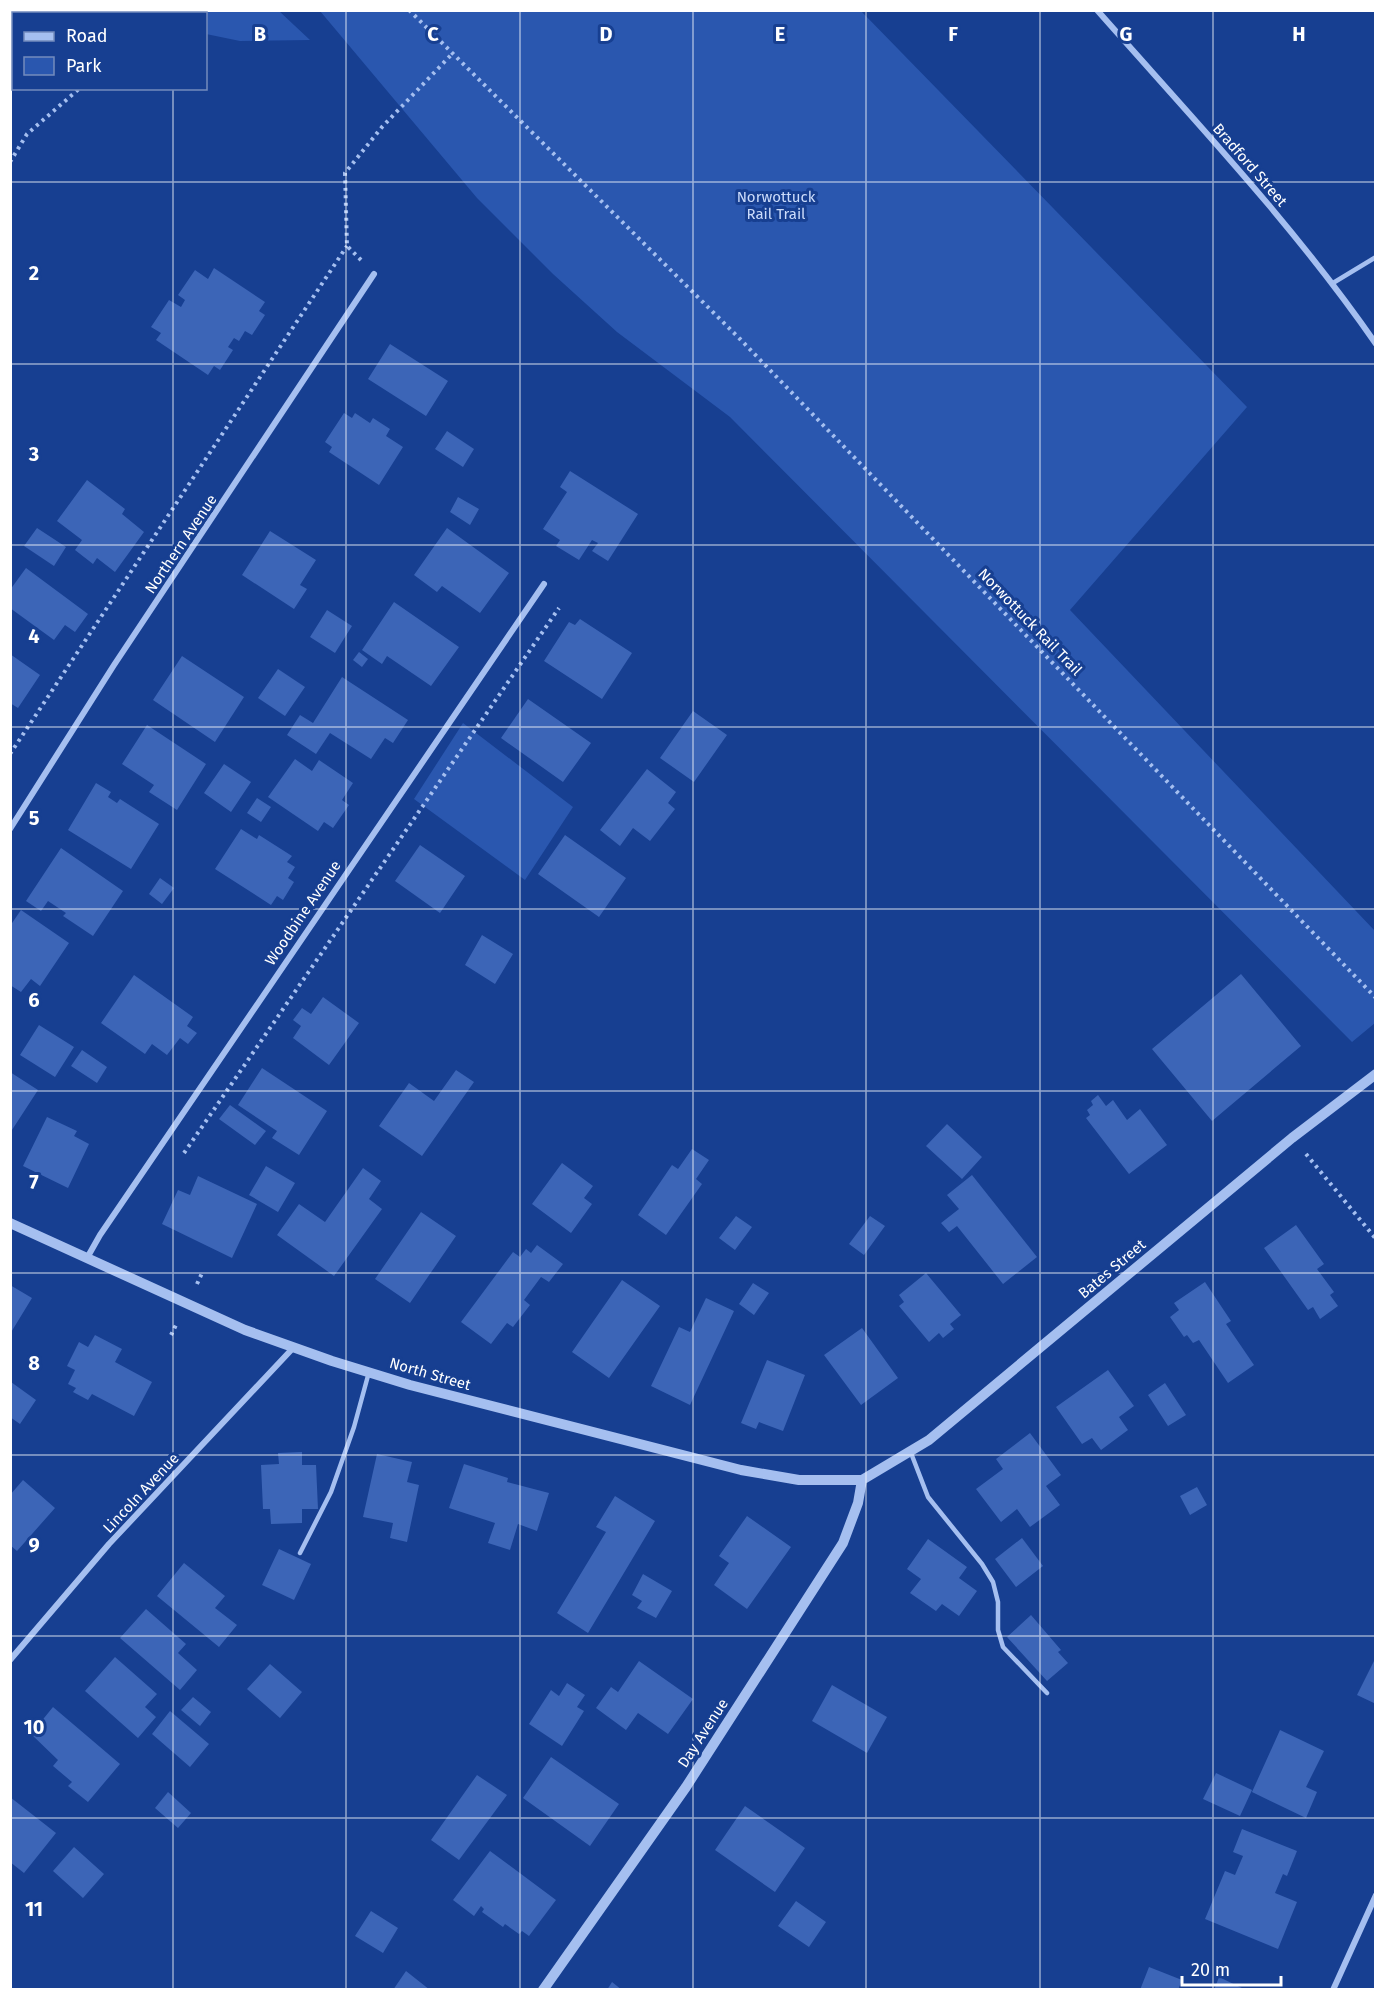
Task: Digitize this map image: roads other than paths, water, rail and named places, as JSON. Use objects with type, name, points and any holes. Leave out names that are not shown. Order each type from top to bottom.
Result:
[{"type":"street","name":"Bradford Street","points":[[1097,10],[1275,211],[1334,283],[1376,344]]},
{"type":"street","name":"Northern Avenue","points":[[10,829],[114,665],[374,274]]},
{"type":"street","name":"Woodbine Avenue","points":[[87,1258],[100,1235],[326,901],[544,584]]},
{"type":"street","name":"Bates Street","points":[[862,1479],[911,1453],[1292,1138],[1376,1074]]},
{"type":"street","name":"North Street","points":[[10,1223],[246,1330],[369,1372],[741,1470],[799,1480],[862,1479]]},
{"type":"street","name":"Lincoln Avenue","points":[[10,1660],[109,1544],[294,1347]]},
{"type":"street","name":"Day Avenue","points":[[543,1989],[686,1787],[843,1543],[858,1503],[862,1479]]},
{"type":"street","points":[[1334,1989],[1376,1894]]},
{"type":"lane","points":[[1334,283],[1376,258]]},
{"type":"lane","points":[[300,1553],[331,1492],[354,1427],[369,1372]]},
{"type":"lane","points":[[911,1453],[928,1497],[982,1564],[993,1582],[999,1602],[998,1630],[1003,1647],[1047,1693]]},
{"type":"park label","name":"Norwottuck Rail Trail","points":[[776,206]]}]
